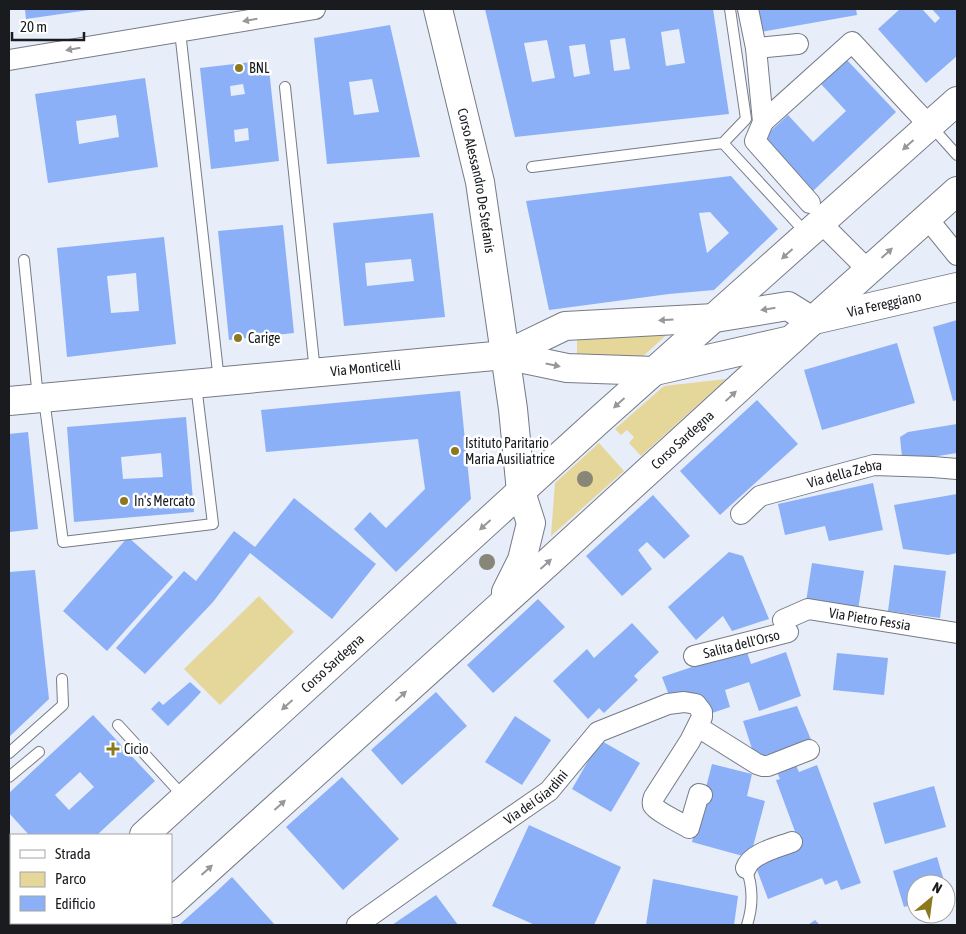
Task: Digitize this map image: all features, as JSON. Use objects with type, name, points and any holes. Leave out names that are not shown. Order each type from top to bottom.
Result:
[{"type":"street","points":[[9,60],[316,9]]},
{"type":"street","name":"Corso Alessandro De Stefanis","points":[[438,9],[480,182],[505,355]]},
{"type":"street","points":[[748,9],[756,48],[763,122]]},
{"type":"street","points":[[868,270],[813,220],[755,141],[763,122],[852,42],[930,125]]},
{"type":"street","points":[[756,48],[793,45]]},
{"type":"street","points":[[521,492],[715,318],[813,220],[957,101]]},
{"type":"street","name":"Corso Sardegna","points":[[172,902],[957,190]]},
{"type":"street","points":[[927,218],[957,255]]},
{"type":"street","name":"Via Fereggiano","points":[[812,321],[957,287]]},
{"type":"street","name":"Via Monticelli","points":[[9,401],[505,355],[565,326],[715,318],[788,306],[812,321]]},
{"type":"street","points":[[505,355],[567,368],[655,370],[791,340]]},
{"type":"street","name":"Corso Sardegna","points":[[497,609],[522,560],[531,523],[521,492],[513,410],[505,355]]},
{"type":"street","name":"Via della Zebra","points":[[741,514],[760,496],[874,465],[957,469]]},
{"type":"street","name":"Corso Sardegna","points":[[145,834],[521,492]]},
{"type":"street","name":"Via Pietro Fessia","points":[[786,626],[808,609],[957,633]]},
{"type":"street","name":"Salita dell'Orso","points":[[694,656],[786,626]]},
{"type":"street","name":"Via dei Giardini","points":[[357,925],[549,791],[598,732],[668,704],[684,702],[696,704],[702,712],[698,727]]},
{"type":"street","points":[[702,795],[699,794],[689,828],[656,809],[652,801],[698,727],[763,766],[768,766],[810,750]]},
{"type":"street","points":[[746,868],[748,863],[757,855],[792,842]]},
{"type":"lane","points":[[532,167],[723,143],[746,119],[730,9]]},
{"type":"lane","points":[[24,260],[41,398],[63,542],[213,524],[208,383],[180,32]]},
{"type":"lane","points":[[284,87],[316,373]]},
{"type":"lane","points":[[930,125],[957,155]]},
{"type":"lane","points":[[723,143],[813,220]]},
{"type":"lane","points":[[9,753],[63,706],[62,679]]},
{"type":"lane","points":[[118,725],[185,798]]},
{"type":"lane","points":[[9,777],[38,752]]},
{"type":"lane","points":[[746,868],[752,889],[751,909],[747,925]]},
{"type":"green space","points":[[674,328],[641,358],[577,355],[577,340]]},
{"type":"green space","points":[[726,379],[641,456],[629,443],[634,437],[627,430],[621,435],[615,429],[664,386]]},
{"type":"green space","points":[[599,443],[624,471],[551,536],[555,483]]},
{"type":"green space","points":[[259,596],[294,632],[220,705],[184,669]]},
{"type":"building","points":[[25,9],[89,9],[89,10],[26,19]]},
{"type":"building","points":[[485,9],[713,9],[729,114],[515,137]],"holes":[[[679,29],[685,63],[666,66],[661,32]],[[625,38],[630,69],[614,71],[610,40]],[[547,40],[555,78],[532,82],[524,43]],[[585,44],[590,74],[574,77],[569,46]]]},
{"type":"building","points":[[757,9],[856,9],[857,15],[761,32]]},
{"type":"building","points":[[900,9],[922,9],[935,23],[940,18],[932,9],[957,9],[957,56],[926,83],[878,29]]},
{"type":"building","points":[[390,25],[420,157],[327,164],[314,38]],"holes":[[[372,79],[379,112],[354,115],[349,82]]]},
{"type":"building","points":[[846,59],[896,112],[813,191],[763,138],[788,115],[813,142],[846,111],[821,84]]},
{"type":"building","points":[[268,60],[279,161],[211,169],[200,68]],"holes":[[[243,84],[245,94],[231,96],[230,86]],[[248,128],[249,140],[235,142],[234,130]]]},
{"type":"building","points":[[145,78],[158,167],[48,183],[35,94]],"holes":[[[116,115],[119,137],[79,144],[76,121]]]},
{"type":"building","points":[[731,176],[778,229],[714,290],[549,310],[526,201]],"holes":[[[710,212],[729,233],[707,253],[699,213]]]},
{"type":"building","points":[[433,213],[445,317],[344,326],[333,223]],"holes":[[[411,259],[414,281],[367,286],[365,263]]]},
{"type":"building","points":[[283,225],[294,333],[229,340],[218,231]]},
{"type":"building","points":[[164,237],[176,344],[67,357],[57,248]],"holes":[[[136,273],[139,311],[111,313],[107,276]]]},
{"type":"building","points":[[957,320],[957,400],[953,401],[933,327]]},
{"type":"building","points":[[897,343],[915,403],[822,430],[804,370]]},
{"type":"building","points":[[460,391],[471,499],[396,572],[354,529],[370,512],[386,528],[425,489],[418,439],[266,452],[261,410]]},
{"type":"building","points":[[757,400],[798,444],[720,515],[680,471]]},
{"type":"building","points":[[186,417],[194,512],[74,522],[67,427]],"holes":[[[161,453],[163,477],[123,479],[121,457]]]},
{"type":"building","points":[[957,424],[957,453],[913,460],[902,457],[900,437],[908,432]]},
{"type":"building","points":[[28,432],[38,529],[9,532],[9,434]]},
{"type":"building","points":[[873,483],[883,530],[829,541],[825,526],[785,535],[778,504]]},
{"type":"building","points":[[957,494],[957,553],[948,555],[903,549],[894,505]]},
{"type":"building","points":[[653,495],[690,536],[664,559],[647,542],[638,550],[652,569],[622,596],[586,556]]},
{"type":"building","points":[[294,498],[376,564],[332,619],[250,553],[213,602],[145,674],[116,648],[184,571],[196,581],[234,531],[255,547]]},
{"type":"building","points":[[128,537],[173,577],[107,651],[63,611]]},
{"type":"building","points":[[729,552],[743,556],[769,619],[732,631],[723,616],[696,640],[668,607]]},
{"type":"building","points":[[812,563],[864,571],[858,610],[806,602]]},
{"type":"building","points":[[894,565],[946,571],[940,618],[888,611]]},
{"type":"building","points":[[35,570],[49,699],[9,737],[9,572]]},
{"type":"building","points":[[538,599],[565,627],[493,693],[467,665]]},
{"type":"building","points":[[632,623],[659,652],[634,676],[638,680],[604,713],[599,708],[588,719],[553,681],[587,649],[594,658]]},
{"type":"building","points":[[746,649],[751,664],[786,652],[801,696],[759,711],[749,682],[725,690],[730,707],[706,715],[670,698],[662,677]]},
{"type":"building","points":[[837,653],[888,658],[884,695],[833,690]]},
{"type":"building","points":[[190,682],[201,692],[168,726],[151,709],[159,701],[163,705]]},
{"type":"building","points":[[436,692],[467,726],[402,785],[371,750]]},
{"type":"building","points":[[797,706],[812,742],[755,758],[743,721]]},
{"type":"building","points":[[93,715],[155,781],[98,834],[28,834],[9,813],[9,793]],"holes":[[[80,772],[94,787],[69,810],[55,795]]]},
{"type":"building","points":[[515,716],[551,740],[522,785],[485,762]]},
{"type":"building","points":[[600,740],[640,763],[611,812],[572,789]]},
{"type":"building","points":[[795,763],[799,772],[817,765],[861,883],[841,890],[837,880],[825,885],[822,878],[768,899],[754,862],[800,845],[776,780],[780,779],[776,770]]},
{"type":"building","points":[[712,764],[752,774],[747,796],[765,801],[750,858],[692,842]]},
{"type":"building","points":[[342,777],[399,839],[343,890],[286,827]]},
{"type":"building","points":[[934,786],[946,827],[885,844],[873,803]]},
{"type":"building","points":[[529,825],[621,867],[594,925],[535,925],[492,906]]},
{"type":"building","points":[[937,857],[942,874],[906,874],[906,906],[904,907],[893,871]]},
{"type":"building","points":[[232,877],[275,925],[179,925],[216,892]]},
{"type":"building","points":[[653,879],[738,896],[734,925],[646,925]]},
{"type":"building","points":[[9,889],[10,915],[9,916]]},
{"type":"building","points":[[436,895],[458,925],[392,925]]},
{"type":"building","points":[[815,920],[820,925],[808,925]]},
{"type":"place","name":"BNL","points":[[239,68]]},
{"type":"place","name":"Carige","points":[[238,338]]},
{"type":"place","name":"Istituto Paritario Maria Ausiliatrice","points":[[455,451]]},
{"type":"place","name":"In's Mercato","points":[[124,501]]},
{"type":"place","name":"Cicìo","points":[[113,749]]}]
